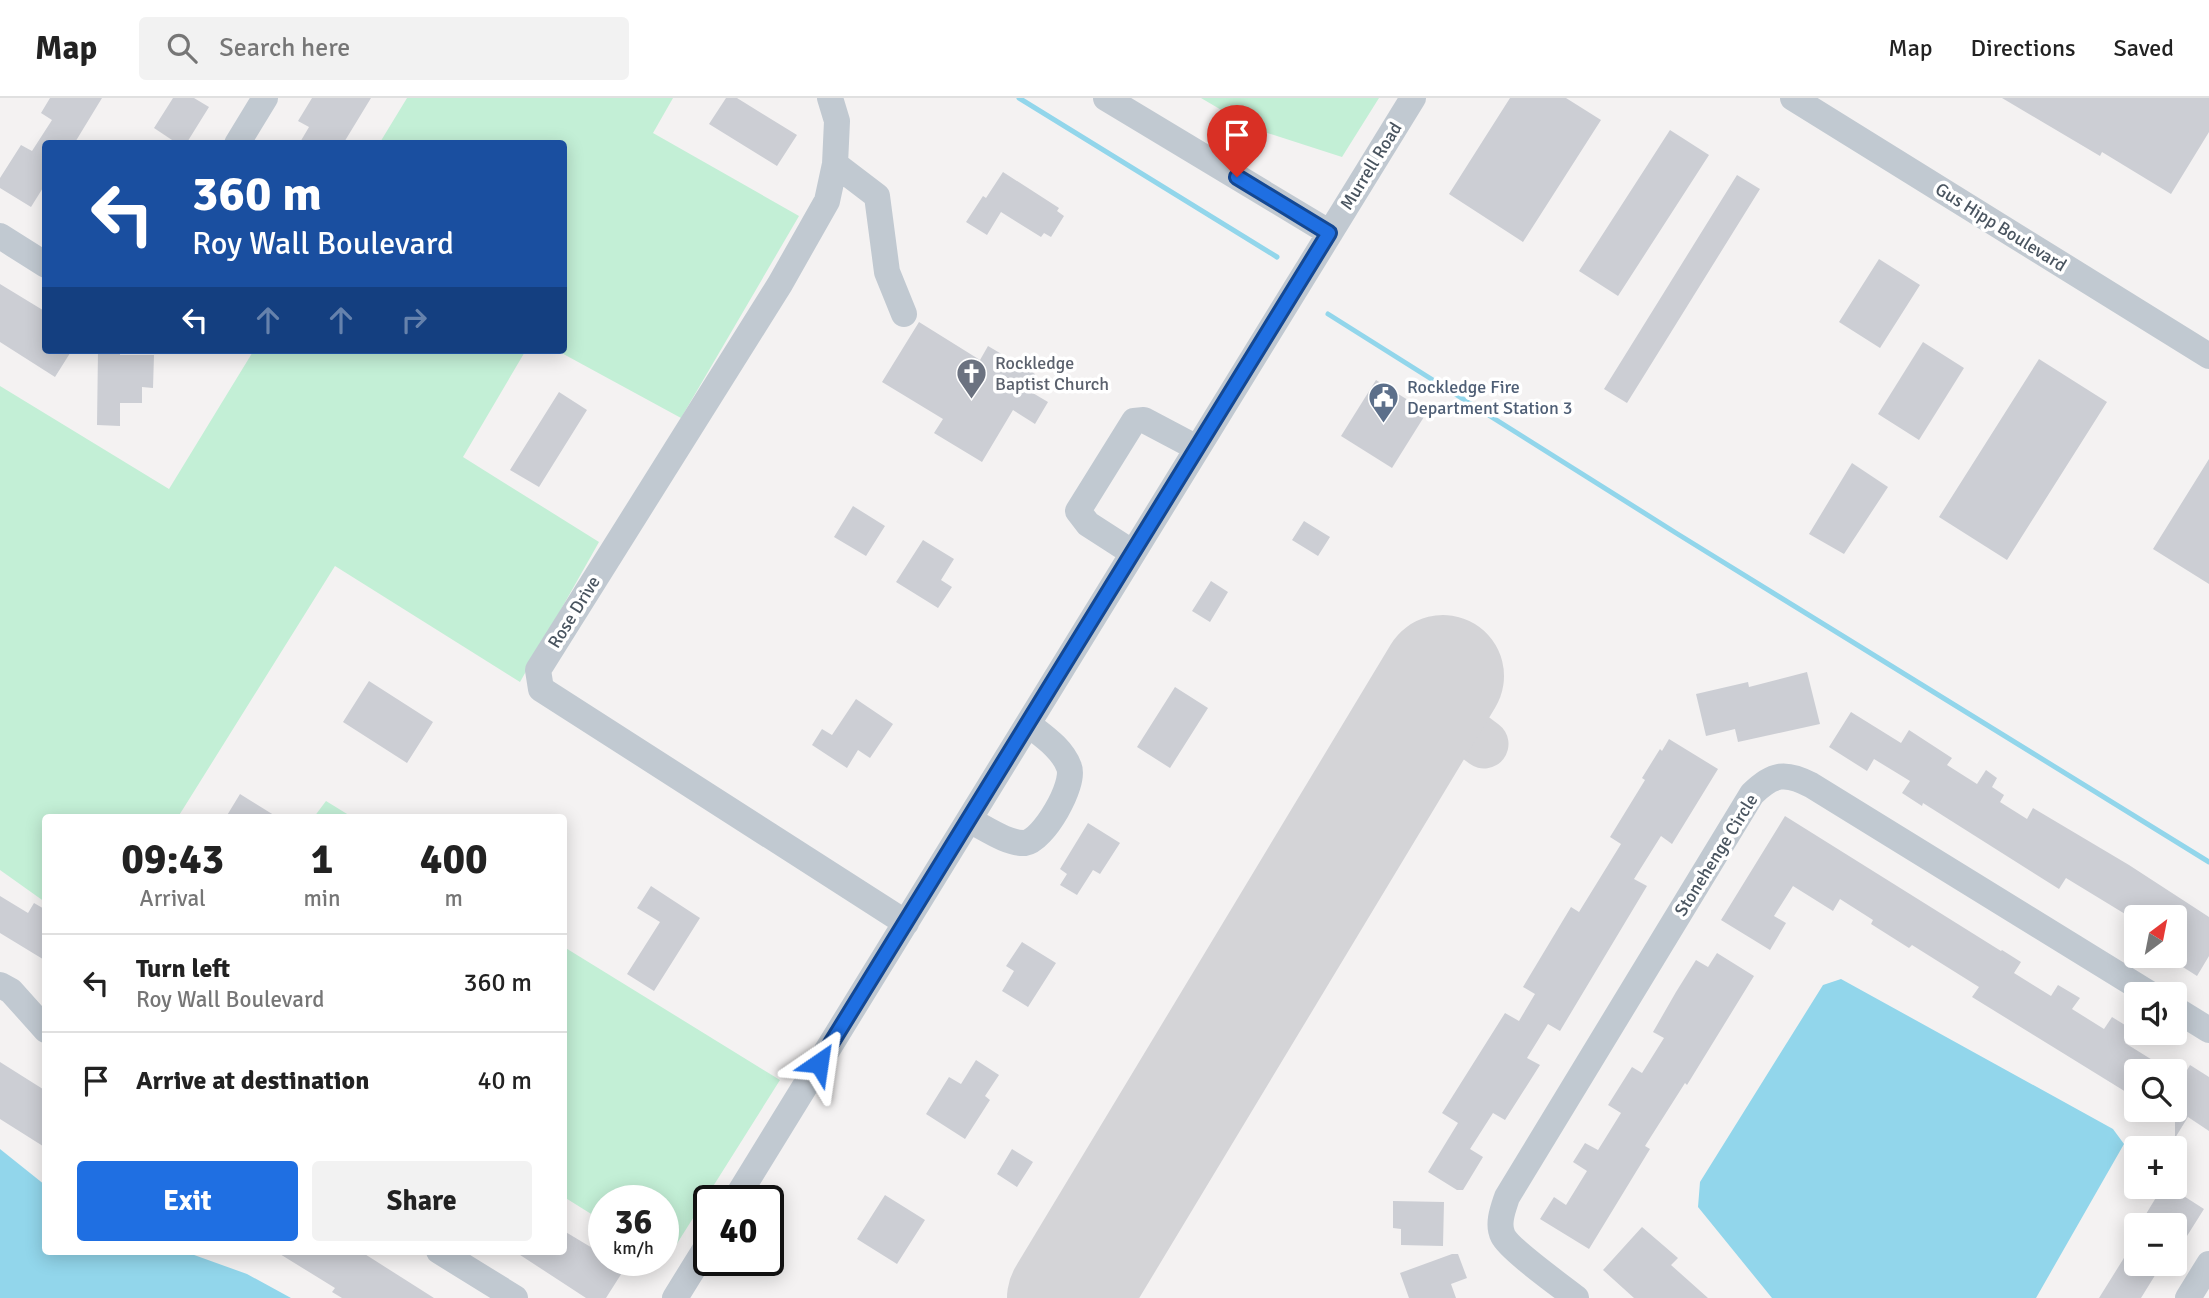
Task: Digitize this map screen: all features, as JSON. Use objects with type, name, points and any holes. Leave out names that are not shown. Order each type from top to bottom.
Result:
[{"type":"street","points":[[239,140],[265,98]]},
{"type":"street","name":"Rose Drive","points":[[830,98],[838,121],[835,164],[827,201],[779,284],[538,670],[541,689],[906,923]]},
{"type":"street","points":[[1106,98],[1329,233]]},
{"type":"street","name":"Murrell Road","points":[[744,1185],[1413,98]]},
{"type":"street","name":"Gus Hipp Boulevard","points":[[1793,98],[2209,356]]},
{"type":"street","points":[[835,164],[877,196],[887,272],[904,314]]},
{"type":"street","points":[[0,236],[42,262]]},
{"type":"street","points":[[1133,553],[1088,524],[1078,511],[1126,432],[1133,421],[1144,419],[1197,449]]},
{"type":"street","points":[[969,820],[1013,841],[1026,843],[1036,838],[1049,823],[1070,784],[1071,770],[1051,742],[1028,724]]},
{"type":"street","name":"Stonehenge Circle","points":[[1576,1298],[1502,1235],[1500,1216],[1507,1197],[1752,794],[1765,782],[1778,776],[1796,777],[1811,785],[2131,982]]},
{"type":"street","points":[[0,985],[10,991],[42,1026]]},
{"type":"street","points":[[2187,1016],[2209,1030]]},
{"type":"street","points":[[445,1255],[515,1298]]},
{"type":"street","points":[[2188,1298],[2209,1264]]},
{"type":"street","points":[[675,1298],[693,1269]]},
{"type":"green space","points":[[407,98],[673,98],[653,133],[799,216],[681,418],[563,354],[567,354],[567,140],[381,140]]},
{"type":"green space","points":[[1201,98],[1379,98],[1342,157],[1252,128]]},
{"type":"green space","points":[[252,354],[524,354],[463,457],[599,542],[520,682],[335,566],[180,814],[42,814],[42,900],[0,870],[0,386],[169,489]]},
{"type":"green space","points":[[326,801],[347,814],[316,814]]},
{"type":"green space","points":[[567,949],[780,1080],[714,1185],[693,1185],[693,1218],[679,1240],[679,1185],[588,1185],[588,1212],[567,1199]]},
{"type":"water","points":[[1841,979],[2113,1129],[2124,1144],[2036,1298],[1772,1298],[1698,1207],[1700,1182],[1823,985]]},
{"type":"water","points":[[0,1149],[42,1183],[42,1255],[194,1255],[247,1274],[291,1298],[0,1298]]},
{"type":"building","points":[[50,98],[102,98],[76,140],[42,140],[42,189],[31,207],[0,188],[0,178],[21,145],[32,151],[52,120],[41,113]]},
{"type":"building","points":[[173,98],[194,98],[209,107],[188,140],[172,140],[154,128]]},
{"type":"building","points":[[312,98],[371,98],[345,140],[301,140],[309,127],[298,121]]},
{"type":"building","points":[[726,98],[737,98],[797,135],[777,166],[709,124]]},
{"type":"building","points":[[1510,98],[1566,98],[1601,120],[1523,242],[1449,194]]},
{"type":"building","points":[[2002,98],[2209,98],[2209,132],[2171,194],[2102,152],[2100,156]]},
{"type":"building","points":[[1670,130],[1709,155],[1618,296],[1579,271]]},
{"type":"building","points":[[1003,172],[1059,208],[1057,211],[1064,216],[1051,237],[1044,233],[1041,237],[1001,212],[987,235],[966,222]]},
{"type":"building","points":[[1737,175],[1760,189],[1627,403],[1604,389]]},
{"type":"building","points":[[1879,259],[1920,285],[1880,348],[1839,322]]},
{"type":"building","points":[[0,284],[42,310],[42,354],[69,354],[55,377],[0,342]]},
{"type":"building","points":[[919,322],[980,360],[988,346],[1035,374],[1026,389],[1048,402],[1035,424],[1013,410],[982,462],[934,433],[943,419],[882,382]]},
{"type":"building","points":[[1923,342],[1964,368],[1919,440],[1878,414]]},
{"type":"building","points":[[98,354],[154,355],[153,388],[142,387],[142,403],[120,403],[120,426],[97,425]]},
{"type":"building","points":[[2039,359],[2107,402],[2007,560],[1939,517]]},
{"type":"building","name":"Rockledge Fire Department Station 3","points":[[1376,380],[1427,412],[1392,468],[1341,436]]},
{"type":"building","points":[[559,392],[587,410],[539,487],[510,470]]},
{"type":"building","points":[[2209,459],[2209,584],[2153,549]]},
{"type":"building","points":[[1852,463],[1888,487],[1844,554],[1809,534]]},
{"type":"building","points":[[853,506],[885,526],[866,556],[834,537]]},
{"type":"building","points":[[1304,521],[1330,537],[1318,556],[1292,540]]},
{"type":"building","points":[[923,540],[954,559],[941,580],[952,587],[938,608],[896,582]]},
{"type":"building","points":[[1211,581],[1228,592],[1210,622],[1192,611]]},
{"type":"building","points":[[1807,672],[1820,724],[1738,742],[1735,729],[1706,736],[1696,694],[1748,682],[1749,687]]},
{"type":"building","points":[[369,681],[433,722],[407,763],[343,722]]},
{"type":"building","points":[[1175,687],[1208,708],[1170,768],[1137,747]]},
{"type":"building","points":[[856,699],[893,724],[870,758],[858,750],[847,768],[812,745],[822,729],[832,735]]},
{"type":"building","points":[[1851,712],[1901,743],[1909,730],[1952,758],[1947,765],[1977,784],[1986,770],[1997,778],[1992,787],[2004,795],[2000,802],[2027,819],[2033,808],[2209,917],[2209,956],[2197,976],[2184,968],[2188,968],[2188,905],[2124,905],[2124,913],[2066,878],[2059,889],[1923,803],[1922,806],[1902,793],[1910,781],[1874,759],[1867,771],[1829,747]]},
{"type":"building","points":[[1669,739],[1718,769],[1672,844],[1661,836],[1634,879],[1647,886],[1560,1031],[1548,1024],[1527,1058],[1540,1065],[1505,1120],[1493,1113],[1470,1149],[1483,1157],[1463,1190],[1457,1190],[1428,1172],[1458,1123],[1442,1113],[1505,1013],[1519,1021],[1535,994],[1523,987],[1571,907],[1579,912],[1621,844],[1610,837],[1645,780],[1642,778]]},
{"type":"building","points":[[240,794],[272,814],[228,814]]},
{"type":"building","points":[[1785,816],[2021,962],[2014,973],[2051,996],[2058,985],[2080,998],[2072,1009],[2104,1029],[2112,1017],[2124,1024],[2124,1045],[2151,1059],[2124,1059],[2124,1091],[1972,997],[1979,987],[1912,945],[1909,948],[1871,924],[1873,920],[1840,899],[1833,911],[1793,886],[1774,916],[1786,923],[1770,950],[1721,920]]},
{"type":"building","points":[[1088,823],[1120,843],[1100,874],[1093,870],[1077,895],[1060,885],[1067,874],[1060,869]]},
{"type":"building","points":[[651,886],[700,918],[654,991],[627,974],[660,922],[637,908]]},
{"type":"building","points":[[0,896],[28,913],[34,903],[42,908],[42,959],[0,933]]},
{"type":"building","points":[[1022,942],[1056,963],[1028,1007],[1002,991],[1014,971],[1006,966]]},
{"type":"building","points":[[1717,953],[1754,976],[1687,1085],[1685,1083],[1645,1146],[1650,1149],[1589,1249],[1540,1219],[1554,1197],[1566,1205],[1587,1171],[1573,1162],[1585,1143],[1598,1150],[1621,1113],[1608,1105],[1632,1067],[1642,1073],[1664,1038],[1653,1032],[1676,992],[1696,960],[1708,967]]},
{"type":"building","points":[[976,1060],[999,1075],[985,1096],[990,1100],[965,1139],[926,1114],[949,1077],[961,1084]]},
{"type":"building","points":[[0,1062],[42,1088],[42,1145],[0,1119]]},
{"type":"building","points":[[2190,1065],[2209,1077],[2209,1131],[2187,1119],[2187,1070]]},
{"type":"building","points":[[2175,1122],[2185,1122],[2176,1136]]},
{"type":"building","points":[[1012,1149],[1033,1162],[1017,1187],[997,1174]]},
{"type":"building","points":[[885,1195],[925,1220],[897,1264],[857,1239]]},
{"type":"building","points":[[2187,1198],[2204,1209],[2187,1236],[2187,1213],[2147,1213],[2155,1199]]},
{"type":"building","points":[[1393,1201],[1444,1202],[1443,1246],[1401,1245],[1401,1229],[1393,1228]]},
{"type":"building","points":[[1642,1227],[1678,1258],[1671,1265],[1708,1298],[1634,1298],[1603,1270]]},
{"type":"building","points":[[567,1233],[588,1245],[588,1276],[620,1276],[606,1298],[586,1298],[520,1255],[567,1255]]},
{"type":"building","points":[[1458,1254],[1467,1278],[1451,1284],[1456,1298],[1409,1298],[1400,1273]]},
{"type":"building","points":[[281,1255],[366,1255],[434,1298],[342,1298],[332,1292],[335,1288]]},
{"type":"building","points":[[2124,1258],[2124,1276],[2155,1276],[2141,1298],[2099,1298]]},
{"type":"waterway","points":[[1019,98],[1277,257]]},
{"type":"waterway","points":[[1328,314],[1676,533],[2209,862]]},
{"type":"taxiway","points":[[1428,702],[1484,744]]},
{"type":"runway","points":[[1068,1298],[1443,676]]},
{"type":"place","name":"Rockledge Baptist Church","points":[[972,400]]},
{"type":"place","name":"Rockledge Fire Department Station 3","points":[[1384,424]]},
{"type":"route","points":[[819,1063],[1329,233],[1237,177]]}]
